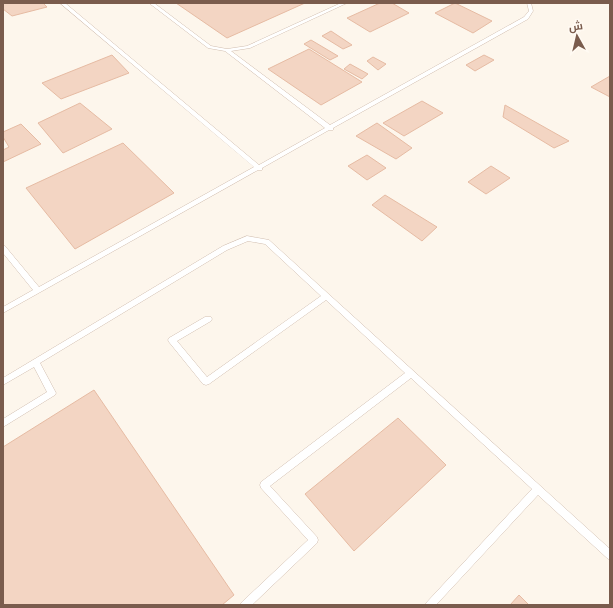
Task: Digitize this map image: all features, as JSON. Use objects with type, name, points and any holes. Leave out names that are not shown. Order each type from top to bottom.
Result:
[{"type":"lane","points":[[62,3],[260,169]]},
{"type":"lane","points":[[151,3],[210,47],[227,50],[248,47],[345,3]]},
{"type":"lane","points":[[3,310],[260,169],[526,18],[531,11],[529,3]]},
{"type":"lane","points":[[227,50],[331,129]]},
{"type":"lane","points":[[3,382],[225,248],[247,238],[267,242],[610,555]]},
{"type":"lane","points":[[3,248],[38,291]]},
{"type":"lane","points":[[208,319],[172,340],[206,382],[326,296]]},
{"type":"lane","points":[[3,423],[52,393],[36,362]]},
{"type":"lane","points":[[245,605],[314,540],[264,485],[411,373]]},
{"type":"lane","points":[[430,605],[538,489]]},
{"type":"building","points":[[3,3],[43,3],[47,7],[12,16],[3,9]]},
{"type":"building","points":[[176,3],[305,3],[227,38]]},
{"type":"building","points":[[380,3],[392,3],[409,13],[370,32],[347,18]]},
{"type":"building","points":[[455,3],[492,21],[473,33],[435,13]]},
{"type":"building","points":[[331,31],[352,45],[343,49],[322,36]]},
{"type":"building","points":[[311,40],[338,56],[330,60],[304,44]]},
{"type":"building","points":[[309,49],[362,82],[321,105],[268,69]]},
{"type":"building","points":[[112,55],[129,73],[61,99],[42,83]]},
{"type":"building","points":[[484,55],[494,60],[475,71],[466,65]]},
{"type":"building","points":[[373,57],[386,64],[378,70],[367,61]]},
{"type":"building","points":[[350,64],[368,74],[362,79],[344,69]]},
{"type":"building","points":[[610,76],[610,97],[591,87]]},
{"type":"building","points":[[422,101],[443,113],[404,136],[383,123]]},
{"type":"building","points":[[80,103],[112,129],[63,153],[38,123]]},
{"type":"building","points":[[505,105],[569,141],[554,148],[503,117]]},
{"type":"building","points":[[377,123],[412,148],[396,159],[356,136]]},
{"type":"building","points":[[21,124],[41,144],[3,162],[3,150],[9,147],[3,137],[3,132]]},
{"type":"building","points":[[123,143],[174,193],[75,249],[26,188]]},
{"type":"building","points":[[367,155],[386,168],[367,180],[348,166]]},
{"type":"building","points":[[491,166],[510,178],[486,194],[468,182]]},
{"type":"building","points":[[385,195],[437,227],[422,241],[372,205]]},
{"type":"building","points":[[94,390],[234,595],[222,605],[3,605],[3,447]]},
{"type":"building","points":[[398,418],[446,465],[354,551],[305,494]]},
{"type":"building","points":[[519,595],[529,605],[510,605]]}]
